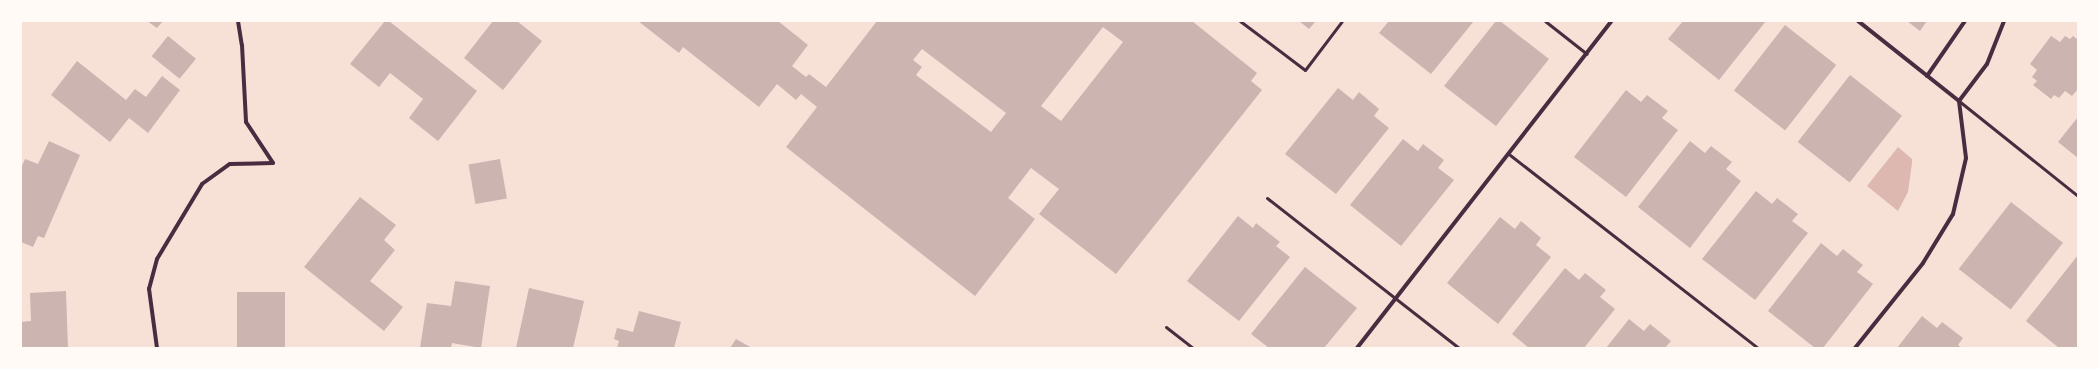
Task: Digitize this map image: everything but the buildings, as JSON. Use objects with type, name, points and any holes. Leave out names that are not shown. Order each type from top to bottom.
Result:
[{"type":"street","points":[[157,348],[149,289],[157,259],[202,184],[230,164],[273,163],[246,122],[242,45],[238,21]]},
{"type":"street","points":[[1357,348],[1510,155],[1612,21]]},
{"type":"street","points":[[1858,21],[1959,101]]},
{"type":"street","points":[[1927,76],[1965,21]]},
{"type":"street","points":[[1855,348],[1924,263],[1953,214],[1966,158],[1959,101],[1987,64],[2004,21]]},
{"type":"lane","points":[[1240,21],[1305,70],[1342,21]]},
{"type":"lane","points":[[1545,21],[1587,54]]},
{"type":"lane","points":[[1959,101],[2078,196]]},
{"type":"lane","points":[[1510,155],[1758,348]]},
{"type":"lane","points":[[1266,198],[1459,348]]},
{"type":"lane","points":[[1166,327],[1193,348]]},
{"type":"shaded area","points":[[1898,147],[1912,159],[1912,163],[1908,192],[1898,211],[1867,186]]}]
